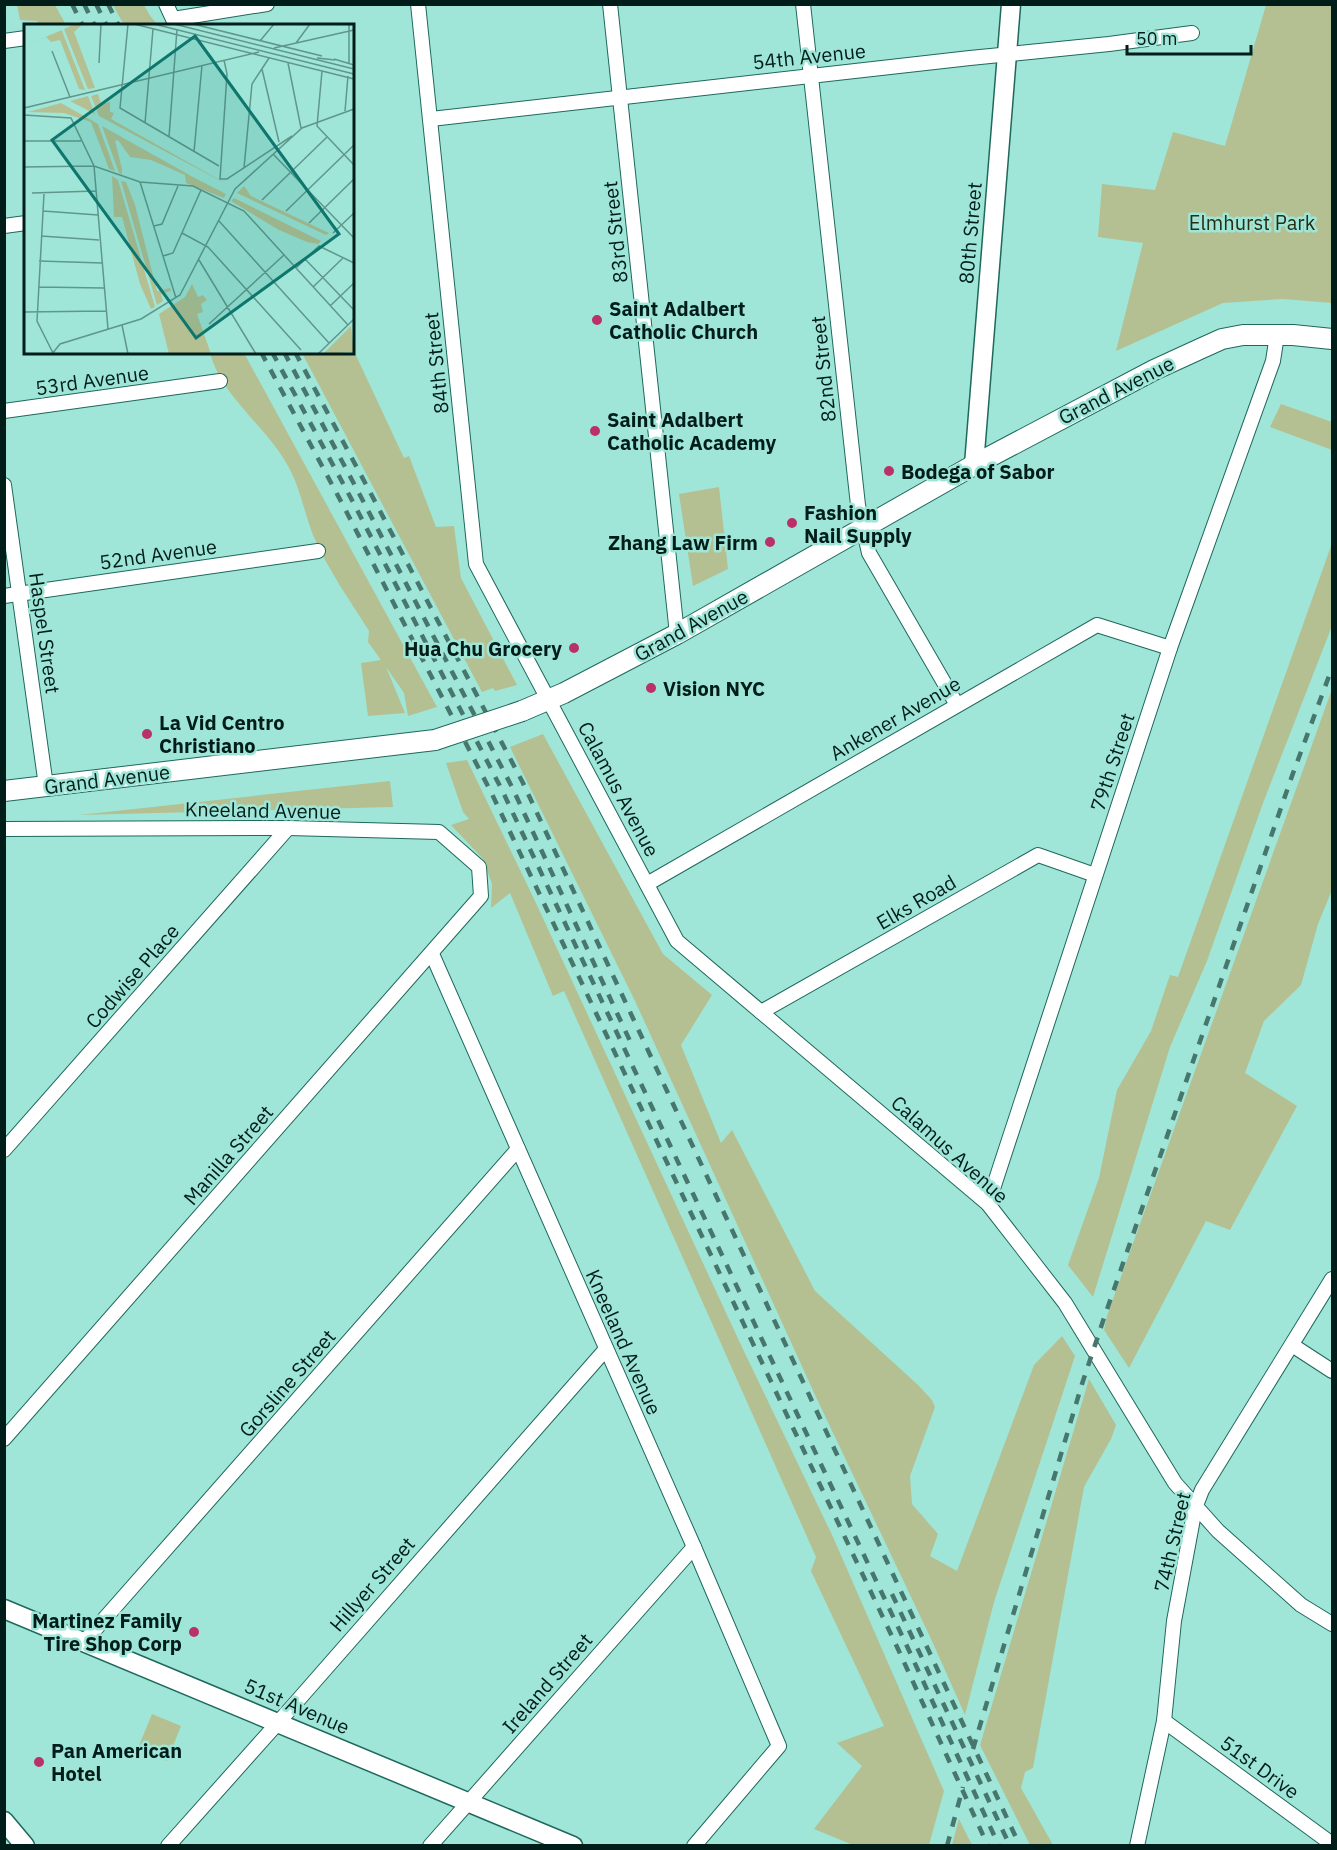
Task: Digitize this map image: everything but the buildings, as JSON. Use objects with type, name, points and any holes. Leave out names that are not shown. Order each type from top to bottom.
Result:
[{"type":"main road","name":"Grand Avenue","points":[[4,791],[435,740],[522,711],[550,700],[677,634],[974,465],[1154,370],[1222,339],[1243,335],[1332,339]]},
{"type":"street","points":[[166,4],[173,19],[267,4]]},
{"type":"street","name":"84th Street","points":[[418,4],[476,564],[550,700]]},
{"type":"street","name":"83rd Street","points":[[609,4],[677,634]]},
{"type":"street","name":"82nd Street","points":[[803,4],[855,480],[863,529],[869,553],[957,705]]},
{"type":"street","name":"80th Street","points":[[974,465],[1011,4]]},
{"type":"street","name":"54th Avenue","points":[[431,119],[1192,33]]},
{"type":"street","points":[[4,41],[24,38]]},
{"type":"street","points":[[4,226],[24,223]]},
{"type":"street","name":"79th Street","points":[[988,1204],[1170,648],[1273,361],[1277,335]]},
{"type":"street","name":"53rd Avenue","points":[[4,411],[220,381]]},
{"type":"street","name":"Haspel Street","points":[[4,485],[21,593],[46,786]]},
{"type":"street","name":"52nd Avenue","points":[[4,596],[318,551]]},
{"type":"street","name":"Ankener Avenue","points":[[647,884],[1097,626],[1170,648]]},
{"type":"street","name":"Calamus Avenue","points":[[550,700],[677,941],[988,1204],[1065,1303],[1175,1484],[1218,1532],[1301,1605],[1332,1624]]},
{"type":"street","name":"Kneeland Avenue","points":[[4,829],[288,828],[439,832],[479,867],[481,896]]},
{"type":"street","name":"Codwise Place","points":[[4,1150],[288,828]]},
{"type":"street","name":"Elks Road","points":[[762,1012],[1038,855],[1095,875]]},
{"type":"street","name":"Manilla Street","points":[[4,1439],[481,896]]},
{"type":"street","name":"Kneeland Avenue","points":[[432,954],[694,1546],[779,1746],[694,1845]]},
{"type":"street","name":"Gorsline Street","points":[[84,1642],[518,1149]]},
{"type":"street","name":"74th Street","points":[[1137,1845],[1164,1721],[1174,1621],[1195,1508],[1202,1490],[1332,1279]]},
{"type":"street","points":[[1292,1345],[1332,1371]]},
{"type":"street","name":"Hillyer Street","points":[[168,1845],[606,1349]]},
{"type":"street","name":"Ireland Street","points":[[430,1845],[694,1546]]},
{"type":"street","name":"51st Avenue","points":[[4,1609],[573,1845]]},
{"type":"street","name":"51st Drive","points":[[1164,1721],[1332,1844]]},
{"type":"street","points":[[4,1821],[26,1845]]},
{"type":"green space","points":[[17,5],[55,5],[65,24],[39,24],[37,21],[20,20]]},
{"type":"green space","points":[[113,5],[144,5],[157,24],[123,24]]},
{"type":"green space","name":"Elmhurst Park","points":[[1266,5],[1332,5],[1332,303],[1283,299],[1223,303],[1116,351],[1143,243],[1098,237],[1102,184],[1155,190],[1173,132],[1225,146]]},
{"type":"green space","points":[[354,351],[404,458],[409,456],[436,527],[454,526],[461,578],[517,685],[482,692],[303,354],[354,354]]},
{"type":"green space","points":[[210,354],[245,354],[437,707],[408,716],[404,693],[386,667],[405,713],[368,716],[361,663],[381,660],[368,642],[369,631],[319,548],[296,482],[288,466],[279,451],[234,398],[216,369]]},
{"type":"green space","points":[[1281,404],[1332,422],[1332,450],[1270,427]]},
{"type":"green space","points":[[719,487],[728,569],[693,586],[679,494]]},
{"type":"green space","points":[[1332,543],[1332,626],[1263,803],[1207,961],[1170,1047],[1093,1297],[1068,1265],[1099,1178],[1117,1090],[1151,1031],[1170,975],[1178,977]]},
{"type":"green space","points":[[1332,689],[1332,890],[1318,924],[1301,985],[1264,1021],[1245,1073],[1297,1106],[1230,1230],[1206,1221],[1129,1368],[1104,1330],[1107,1316]]},
{"type":"green space","points":[[543,734],[663,954],[712,995],[681,1045],[721,1143],[732,1130],[815,1291],[932,1400],[935,1407],[910,1476],[912,1504],[938,1534],[930,1556],[957,1571],[1034,1365],[1062,1336],[1075,1356],[994,1602],[965,1715],[816,1397],[635,1001],[510,747]]},
{"type":"green space","points":[[467,760],[833,1537],[944,1791],[929,1845],[853,1845],[814,1829],[862,1766],[837,1743],[884,1726],[811,1571],[816,1557],[564,991],[553,996],[510,893],[491,908],[492,884],[483,859],[451,825],[469,819],[463,812],[446,763]]},
{"type":"green space","points":[[390,781],[393,807],[79,815]]},
{"type":"green space","points":[[1089,1379],[1116,1425],[1111,1439],[1084,1487],[1033,1768],[1025,1772],[1021,1788],[1053,1845],[1030,1845],[980,1745]]},
{"type":"green space","points":[[152,1714],[181,1726],[167,1761],[138,1748]]},
{"type":"green space","points":[[959,1819],[972,1845],[952,1845]]},
{"type":"railway","points":[[72,4],[82,24]]},
{"type":"railway","points":[[84,4],[94,24]]},
{"type":"railway","points":[[96,4],[106,24]]},
{"type":"railway","points":[[108,4],[118,24]]},
{"type":"railway","points":[[262,354],[492,794],[898,1649],[988,1846]]},
{"type":"railway","points":[[273,354],[353,502],[502,790],[906,1644],[999,1846]]},
{"type":"railway","points":[[285,354],[512,787],[630,1041]]},
{"type":"railway","points":[[296,354],[523,783],[1020,1846]]},
{"type":"railway","points":[[973,1749],[1082,1384],[1292,776],[1332,668]]},
{"type":"railway","points":[[892,1594],[1010,1846]]},
{"type":"railway","points":[[947,1846],[963,1787]]},
{"type":"place","name":"Saint Adalbert Catholic Church","points":[[597,320]]},
{"type":"place","name":"Saint Adalbert Catholic Academy","points":[[595,431]]},
{"type":"place","name":"Bodega of Sabor","points":[[889,471]]},
{"type":"place","name":"Fashion Nail Supply","points":[[792,523]]},
{"type":"place","name":"Zhang Law Firm","points":[[770,542]]},
{"type":"place","name":"Hua Chu Grocery","points":[[574,648]]},
{"type":"place","name":"Vision NYC","points":[[651,688]]},
{"type":"place","name":"La Vid Centro Christiano","points":[[147,734]]},
{"type":"place","name":"Martinez Family Tire Shop Corp","points":[[194,1632]]},
{"type":"place","name":"Pan American Hotel","points":[[39,1762]]}]
